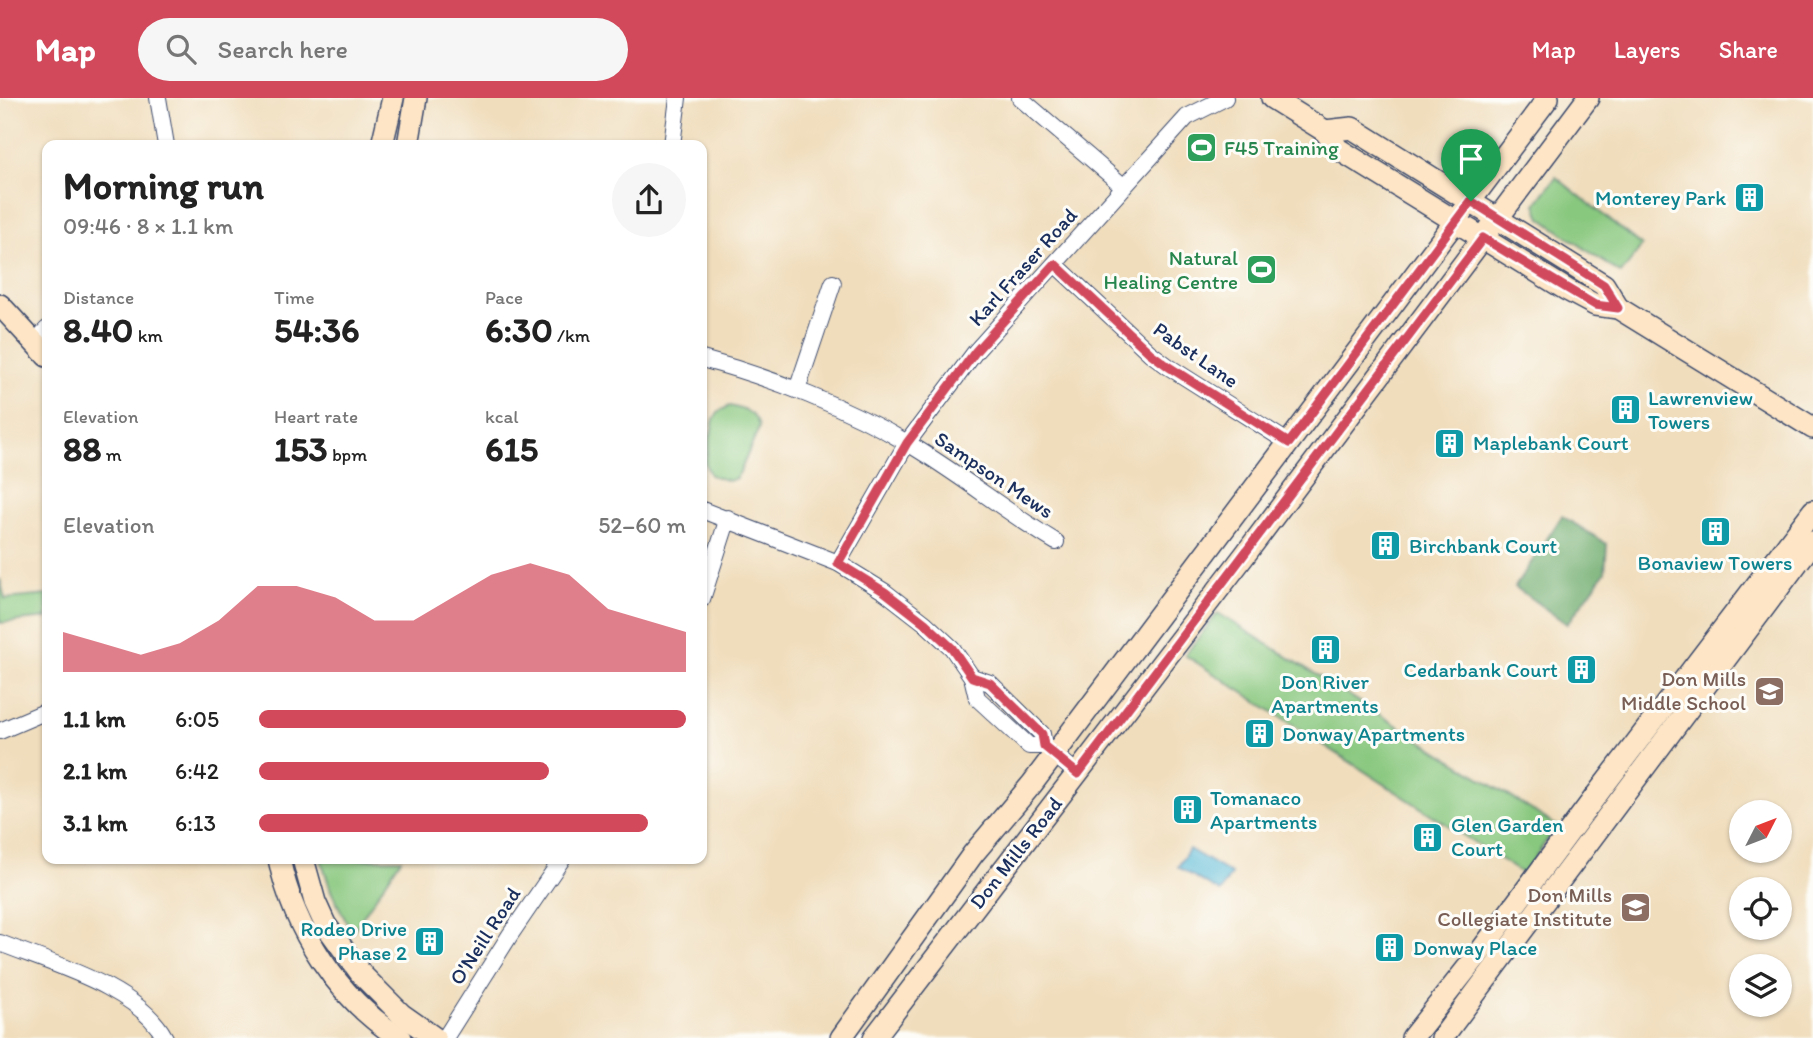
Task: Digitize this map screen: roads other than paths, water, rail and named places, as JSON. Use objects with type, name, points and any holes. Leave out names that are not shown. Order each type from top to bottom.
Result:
[{"type":"main road","points":[[383,140],[393,98]]},
{"type":"main road","points":[[409,140],[416,98]]},
{"type":"main road","points":[[1272,98],[1325,131],[1338,149],[1483,238],[1595,305],[1618,308],[1813,428]]},
{"type":"main road","name":"Don Mills Road","points":[[841,1038],[1049,750],[1289,443],[1548,98]]},
{"type":"main road","name":"Don Mills Road","points":[[874,1038],[1078,774],[1588,98]]},
{"type":"main road","points":[[1325,131],[1352,128],[1604,285],[1618,308]]},
{"type":"main road","points":[[0,305],[42,341]]},
{"type":"main road","points":[[1420,1035],[1619,803],[1813,511]]},
{"type":"main road","points":[[1442,1038],[1601,789],[1813,542]]},
{"type":"main road","points":[[1601,789],[1619,803]]},
{"type":"main road","points":[[280,864],[290,900],[315,952],[348,993],[400,1038]]},
{"type":"main road","points":[[304,864],[312,893],[325,924],[362,975],[401,1014],[435,1038]]},
{"type":"street","points":[[158,98],[165,140]]},
{"type":"street","points":[[673,140],[678,98]]},
{"type":"street","points":[[1020,98],[1123,186]]},
{"type":"street","points":[[1187,117],[1189,98]]},
{"type":"street","name":"Karl Fraser Road","points":[[838,563],[907,443],[976,351],[1187,117],[1225,98]]},
{"type":"street","name":"Pabst Lane","points":[[1055,264],[1150,353],[1289,443]]},
{"type":"street","points":[[797,390],[833,283]]},
{"type":"street","name":"Sampson Mews","points":[[707,360],[797,390],[907,443],[1056,542]]},
{"type":"street","points":[[707,512],[838,563],[885,592],[952,648],[972,677],[977,698],[1029,746],[1049,750],[1078,774]]},
{"type":"street","points":[[707,583],[728,518]]},
{"type":"street","points":[[0,731],[8,725],[42,713]]},
{"type":"street","name":"O'Neill Road","points":[[445,1038],[559,864]]},
{"type":"street","points":[[0,943],[102,985],[133,1002],[165,1038]]},
{"type":"water","points":[[1189,849],[1231,874],[1220,892],[1178,867]]},
{"type":"place","name":"F45 Training","points":[[1201,148]]},
{"type":"place","name":"Monterey Park","points":[[1749,198]]},
{"type":"place","name":"Natural Healing Centre","points":[[1261,270]]},
{"type":"place","name":"Lawrenview Towers","points":[[1625,410]]},
{"type":"place","name":"Maplebank Court","points":[[1450,443]]},
{"type":"place","name":"Bonaview Towers","points":[[1715,531]]},
{"type":"place","name":"Birchbank Court","points":[[1386,546]]},
{"type":"place","name":"Don River Apartments","points":[[1325,650]]},
{"type":"place","name":"Cedarbank Court","points":[[1581,670]]},
{"type":"place","name":"Don Mills Middle School","points":[[1769,691]]},
{"type":"place","name":"Donway Apartments","points":[[1259,734]]},
{"type":"place","name":"Tomanaco Apartments","points":[[1187,810]]},
{"type":"place","name":"Glen Garden Court","points":[[1428,837]]},
{"type":"place","name":"Don Mills Collegiate Institute","points":[[1635,907]]},
{"type":"place","name":"Rodeo Drive Phase 2","points":[[430,941]]},
{"type":"place","name":"Donway Place","points":[[1390,948]]}]
